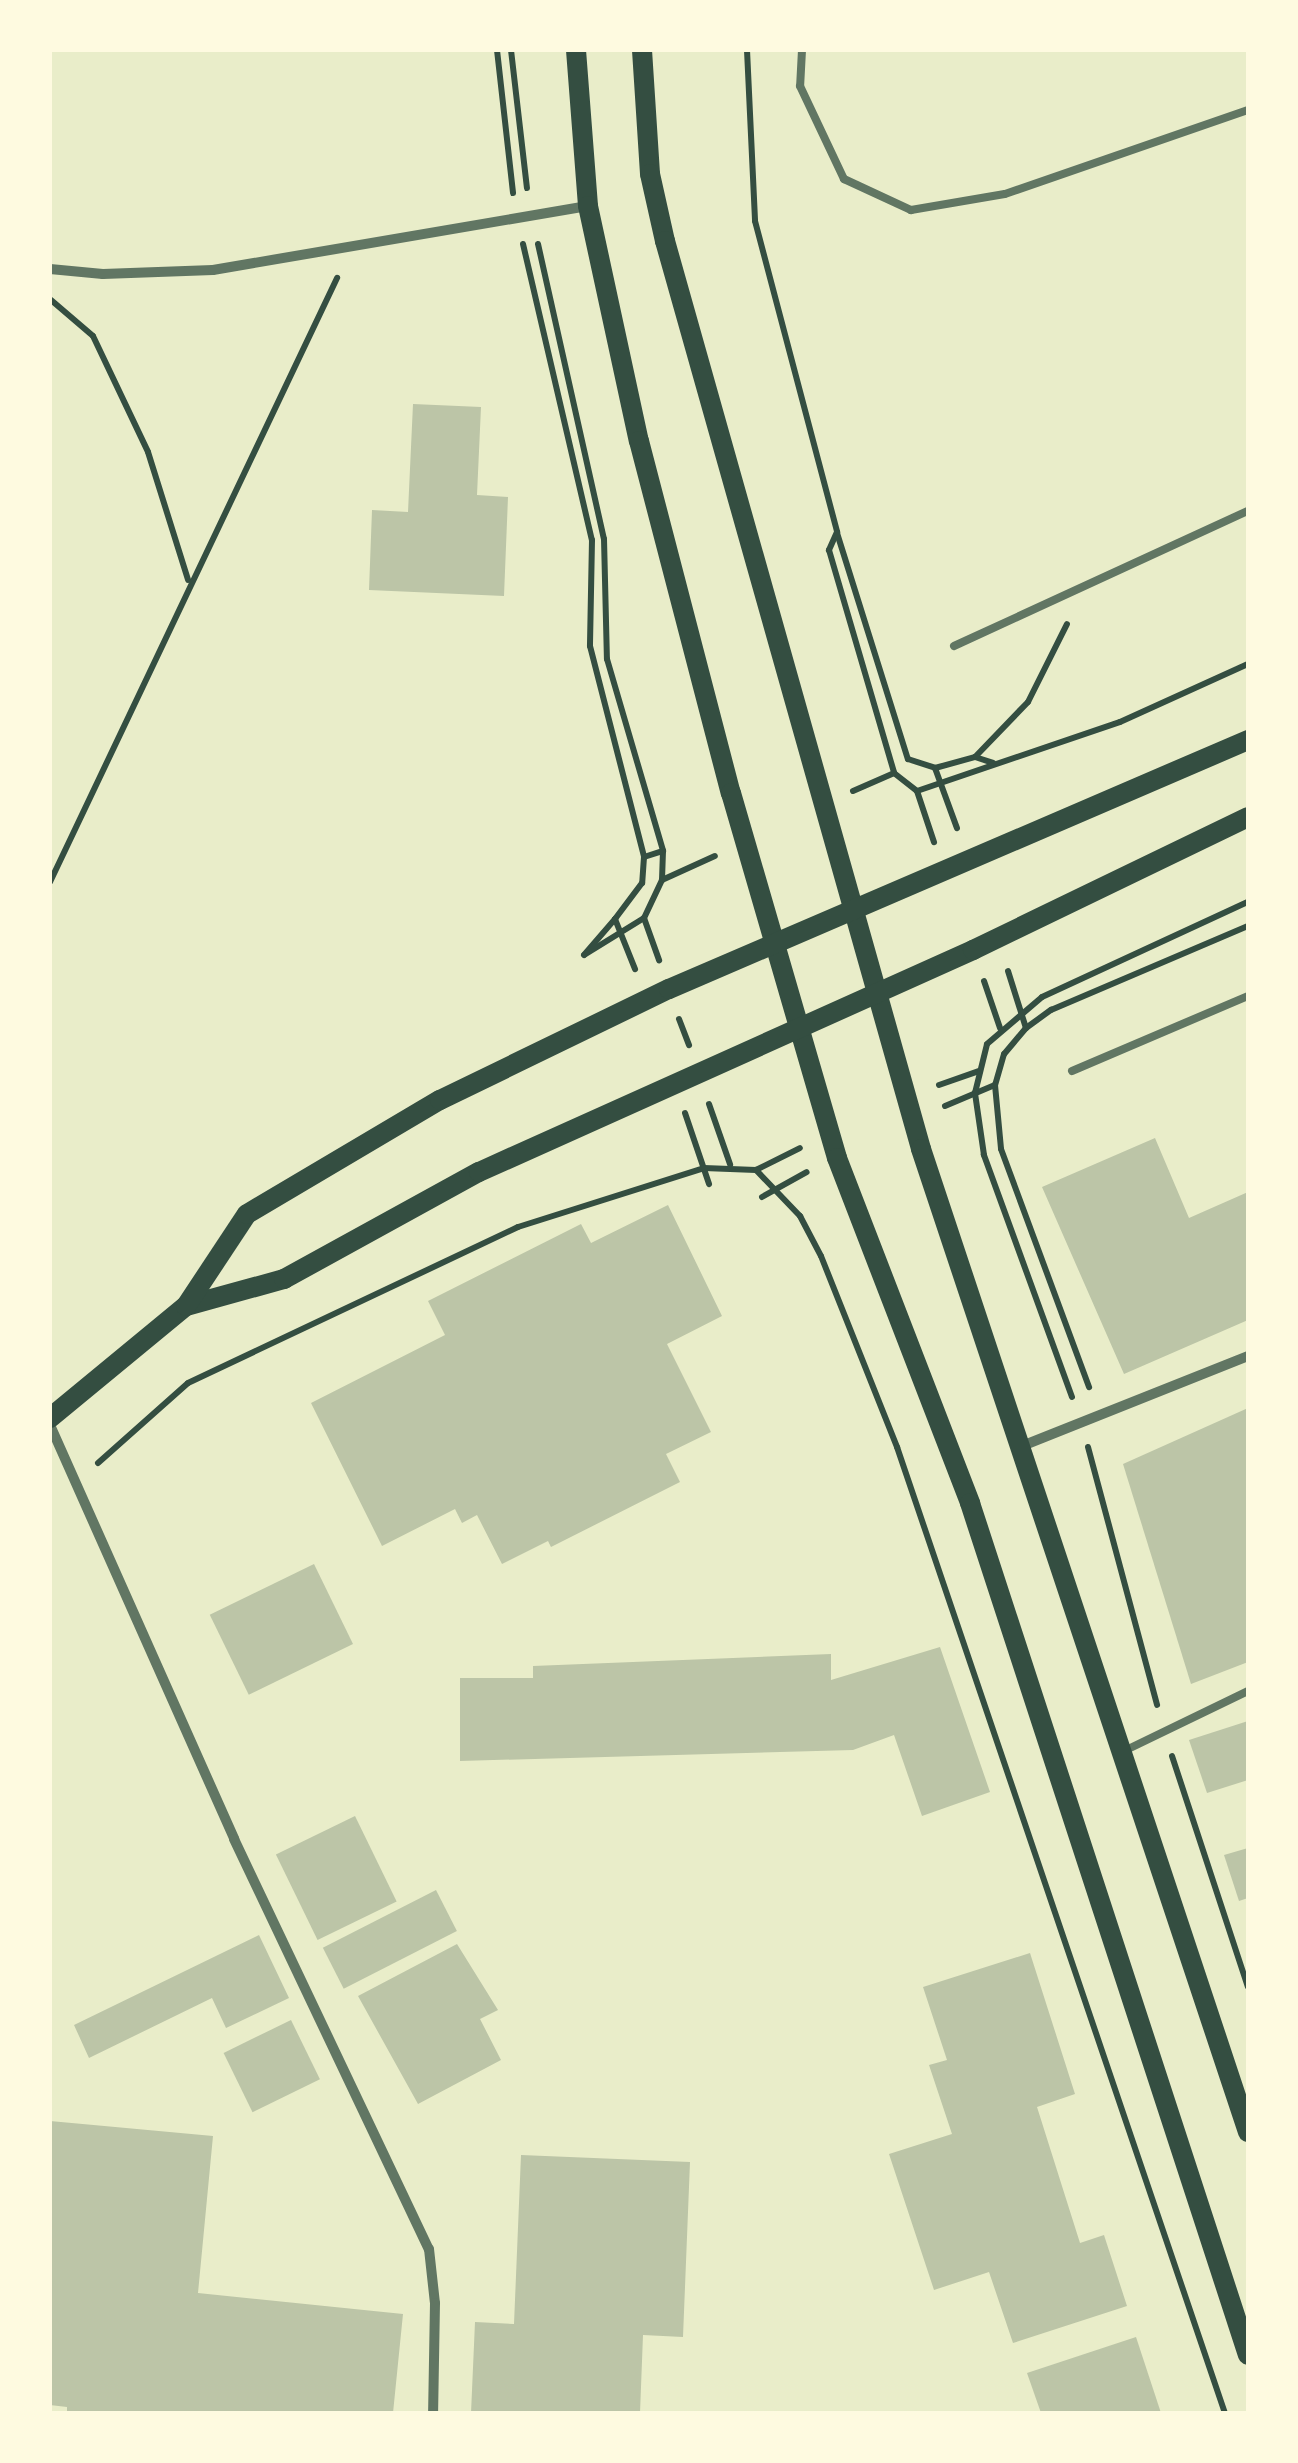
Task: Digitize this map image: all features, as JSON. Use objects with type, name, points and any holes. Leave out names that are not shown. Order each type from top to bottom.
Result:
[{"type":"main road","points":[[576,50],[588,206],[639,441],[774,942],[837,1158],[970,1503],[1248,2355]]},
{"type":"main road","points":[[642,50],[650,174],[664,240],[906,1098],[1248,2132]]},
{"type":"main road","points":[[50,1422],[186,1306],[247,1214],[440,1100],[774,942],[1248,740]]},
{"type":"main road","points":[[186,1306],[284,1280],[479,1172],[973,950],[1248,817]]},
{"type":"street","points":[[50,269],[103,274],[213,270],[516,214],[588,206]]},
{"type":"street","points":[[1022,1446],[1248,1356]]},
{"type":"street","points":[[50,1422],[242,1857],[429,2250],[435,2303],[433,2413]]},
{"type":"lane","points":[[802,50],[800,86],[844,179],[911,210],[1005,194],[1248,110]]},
{"type":"lane","points":[[954,646],[1248,511]]},
{"type":"lane","points":[[1072,1071],[1248,996]]},
{"type":"lane","points":[[1124,1751],[1248,1691]]},
{"type":"path","points":[[497,50],[516,214],[592,540],[590,646],[644,856],[642,883],[584,955],[621,935],[655,902],[663,851],[607,658],[604,539],[530,212],[511,50]]},
{"type":"path","points":[[747,50],[754,221],[837,532],[900,747],[908,760],[935,768],[975,757],[1028,702],[1083,586]]},
{"type":"path","points":[[50,882],[188,581],[352,246]]},
{"type":"path","points":[[50,299],[92,336],[148,452],[188,581]]},
{"type":"path","points":[[837,532],[829,550],[894,773],[917,791],[943,869]]},
{"type":"path","points":[[917,791],[1120,722],[1248,664]]},
{"type":"path","points":[[975,757],[994,764]]},
{"type":"path","points":[[935,768],[968,858]]},
{"type":"path","points":[[644,856],[663,851]]},
{"type":"path","points":[[615,918],[646,1001]]},
{"type":"path","points":[[1102,1383],[1087,1388],[1000,1149],[995,1085],[1004,1054],[1026,1028],[1051,1010],[1248,926]]},
{"type":"path","points":[[998,938],[1026,1028]]},
{"type":"path","points":[[973,950],[1000,1028]]},
{"type":"path","points":[[906,1098],[979,1071]]},
{"type":"path","points":[[675,1084],[709,1184]]},
{"type":"path","points":[[914,1122],[995,1085]]},
{"type":"path","points":[[76,1482],[188,1383],[518,1227],[704,1168],[756,1170],[830,1132]]},
{"type":"path","points":[[762,1197],[837,1158]]},
{"type":"path","points":[[756,1170],[800,1216],[897,1447],[1225,2413]]},
{"type":"path","points":[[1094,1463],[1100,1454]]},
{"type":"building","points":[[413,404],[481,407],[477,495],[508,497],[504,596],[369,590],[372,510],[408,512]]},
{"type":"building","points":[[1155,1138],[1189,1218],[1248,1192],[1248,1320],[1124,1374],[1042,1187]]},
{"type":"building","points":[[668,1205],[722,1316],[667,1344],[711,1432],[666,1454],[680,1482],[551,1547],[548,1541],[502,1564],[477,1515],[462,1523],[455,1509],[382,1546],[311,1403],[445,1335],[428,1301],[581,1224],[591,1243]]},
{"type":"building","points":[[1248,1408],[1248,1662],[1191,1684],[1123,1464]]},
{"type":"building","points":[[314,1564],[353,1644],[249,1695],[210,1615]]},
{"type":"building","points":[[940,1647],[990,1792],[922,1816],[894,1735],[853,1750],[460,1761],[460,1678],[533,1678],[533,1666],[831,1654],[831,1680]]},
{"type":"building","points":[[1248,1721],[1248,1780],[1207,1793],[1189,1740]]},
{"type":"building","points":[[355,1816],[397,1901],[318,1940],[276,1855]]},
{"type":"building","points":[[1248,1848],[1248,1898],[1239,1901],[1224,1855]]},
{"type":"building","points":[[436,1890],[457,1931],[344,1989],[323,1948]]},
{"type":"building","points":[[259,1935],[289,1998],[226,2028],[212,1998],[89,2058],[74,2025]]},
{"type":"building","points":[[457,1944],[498,2010],[480,2019],[501,2060],[418,2104],[358,1996]]},
{"type":"building","points":[[1030,1953],[1075,2094],[1037,2107],[1080,2243],[1104,2235],[1127,2306],[1013,2343],[989,2272],[934,2290],[889,2154],[952,2134],[929,2065],[947,2060],[923,1987]]},
{"type":"building","points":[[291,2020],[320,2079],[253,2112],[224,2053]]},
{"type":"building","points":[[50,2121],[213,2136],[198,2293],[403,2314],[393,2413],[67,2413],[67,2407],[50,2405]]},
{"type":"building","points":[[521,2155],[690,2162],[683,2337],[643,2335],[640,2413],[471,2413],[475,2322],[514,2324]]},
{"type":"building","points":[[1136,2337],[1161,2413],[1041,2413],[1027,2373]]}]
